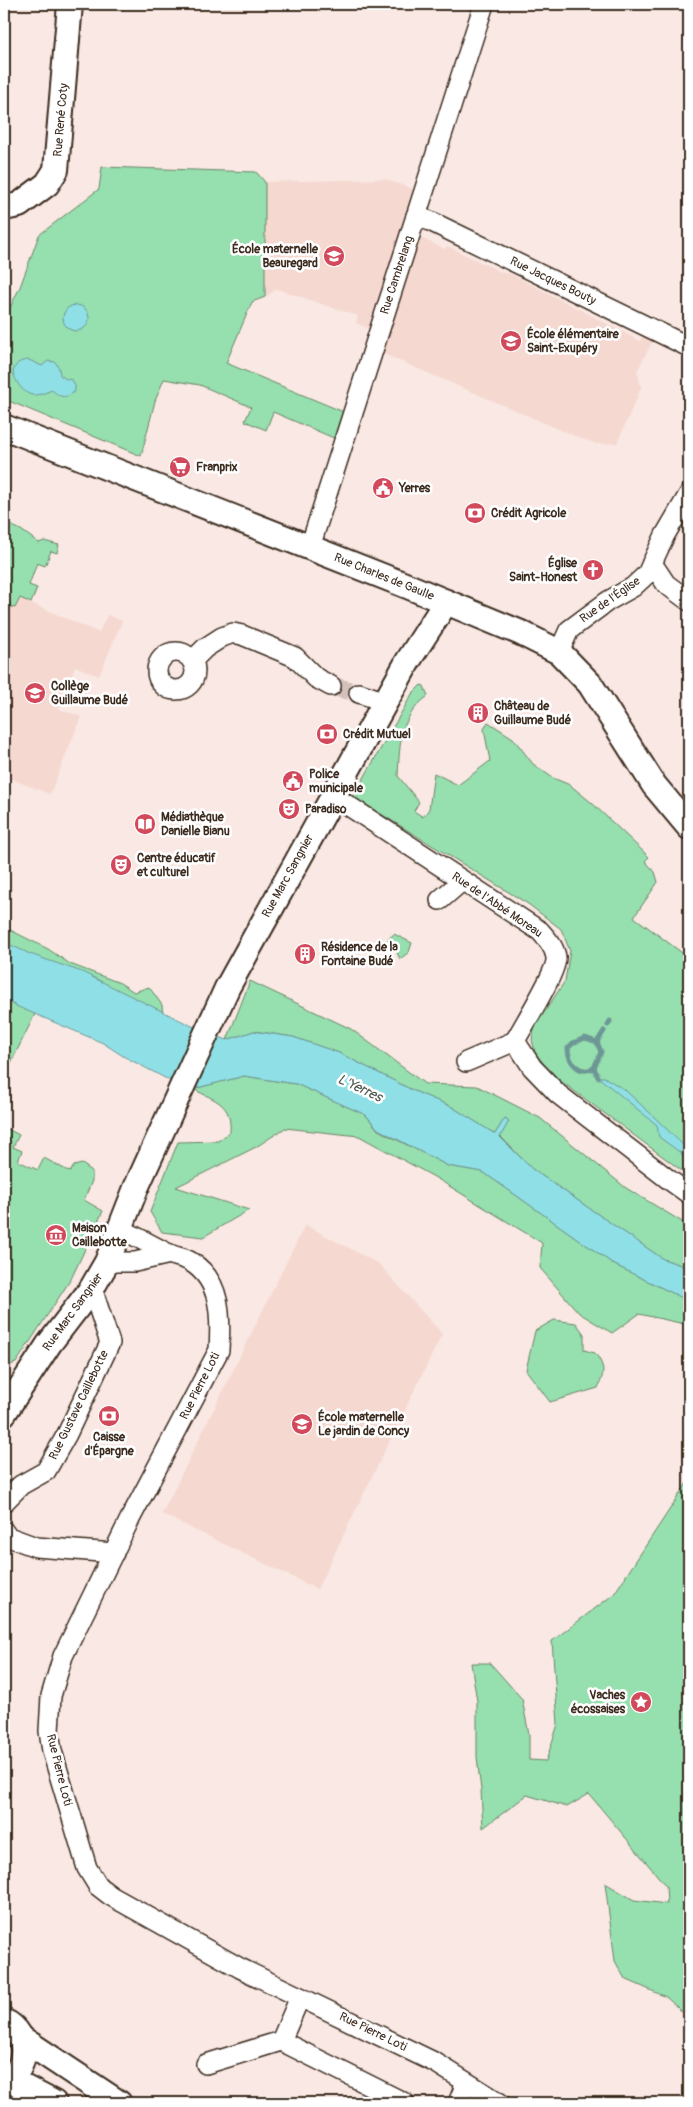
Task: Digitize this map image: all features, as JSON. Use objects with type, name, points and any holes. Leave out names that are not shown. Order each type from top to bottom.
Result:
[{"type":"street","name":"Rue René Coty","points":[[4,208],[19,205],[47,184],[56,170],[70,4]]},
{"type":"street","name":"Rue Cambrelang","points":[[310,547],[484,4]]},
{"type":"street","name":"Rue Jacques Bouty","points":[[416,216],[430,221],[689,347]]},
{"type":"street","name":"Rue Charles de Gaulle","points":[[4,427],[446,602],[521,633],[559,652],[590,684],[654,785],[689,827]]},
{"type":"street","name":"Rue de l'Église","points":[[559,652],[569,630],[608,601],[633,587],[646,574],[664,535],[689,494]]},
{"type":"street","points":[[652,564],[666,584],[689,601]]},
{"type":"street","name":"Rue Marc Sangnier","points":[[4,1413],[49,1344],[92,1288],[108,1262],[136,1188],[211,1022],[242,960],[408,661],[446,602]]},
{"type":"street","points":[[192,661],[205,648],[222,637],[232,633],[238,634],[295,657],[316,678],[331,686]]},
{"type":"street","points":[[359,693],[386,702]]},
{"type":"street","name":"Rue de l'Abbé Moreau","points":[[332,795],[540,931],[552,944],[557,959],[550,977],[516,1041]]},
{"type":"street","points":[[440,900],[462,881]]},
{"type":"street","points":[[466,1062],[516,1041],[532,1067],[558,1094],[689,1194]]},
{"type":"street","name":"Rue Pierre Loti","points":[[121,1229],[170,1254],[191,1262],[206,1275],[216,1291],[221,1319],[219,1350],[114,1553],[63,1656],[55,1679],[49,1713],[52,1750],[87,1868],[98,1886],[111,1896],[240,1968],[436,2063],[500,2103]]},
{"type":"street","points":[[108,1262],[135,1262],[170,1254]]},
{"type":"street","name":"Rue Gustave Caillebotte","points":[[4,1502],[21,1485],[46,1471],[67,1434],[110,1343],[92,1288]]},
{"type":"street","points":[[4,1531],[6,1536],[36,1547],[114,1553]]},
{"type":"street","points":[[281,2041],[300,1997]]},
{"type":"street","points":[[9,2025],[24,2049],[23,2061],[18,2072],[7,2082],[54,2103]]},
{"type":"street","points":[[9,2025],[119,2103]]},
{"type":"street","points":[[206,2064],[281,2041],[405,2103]]},
{"type":"street","points":[[458,2103],[466,2082]]},
{"type":"shaded area","name":"École maternelle Beauregard","points":[[384,179],[424,193],[378,332],[356,323],[358,316],[277,289],[265,297],[265,182]]},
{"type":"shaded area","name":"École élémentaire Saint-Exupéry","points":[[417,236],[445,249],[447,246],[503,273],[511,274],[640,341],[643,335],[653,340],[637,371],[641,388],[617,443],[597,444],[575,436],[379,352]]},
{"type":"shaded area","name":"Collège Guillaume Budé","points":[[19,598],[99,633],[107,615],[122,621],[99,676],[75,666],[59,709],[81,717],[50,794],[4,776],[4,604],[15,608]]},
{"type":"shaded area","name":"École maternelle Le jardin de Concy","points":[[305,1225],[379,1264],[442,1334],[317,1589],[162,1514]]},
{"type":"green space","points":[[102,167],[256,172],[265,182],[265,297],[252,302],[226,363],[346,413],[336,439],[273,412],[266,430],[245,421],[251,407],[200,385],[164,379],[155,401],[141,456],[4,399],[4,320],[20,287],[39,235],[99,189]]},
{"type":"green space","points":[[4,522],[21,530],[39,543],[44,541],[59,545],[57,553],[51,551],[45,566],[37,563],[29,585],[37,588],[31,603],[20,598],[15,608],[4,604]]},
{"type":"green space","points":[[421,685],[424,686],[428,696],[418,704],[406,722],[401,742],[398,776],[419,802],[414,811],[423,817],[429,809],[434,773],[458,785],[490,761],[484,729],[488,722],[513,738],[533,764],[553,778],[570,785],[592,803],[649,857],[645,861],[655,872],[658,882],[634,917],[689,958],[689,1176],[550,1073],[535,1052],[532,1040],[534,1028],[565,981],[570,951],[561,929],[528,904],[353,797],[412,694]]},
{"type":"green space","points":[[4,927],[48,949],[70,964],[120,983],[134,992],[149,987],[162,1005],[163,1019],[4,952]]},
{"type":"green space","points":[[394,934],[412,943],[409,952],[400,959],[395,948],[388,944],[387,940]]},
{"type":"green space","points":[[250,981],[351,1029],[425,1084],[477,1086],[540,1118],[626,1188],[689,1226],[689,1268],[663,1259],[532,1169],[500,1136],[509,1121],[505,1118],[495,1134],[452,1107],[414,1091],[339,1053],[293,1037],[254,1031],[227,1040]]},
{"type":"green space","points":[[4,996],[36,1012],[4,1077]]},
{"type":"green space","points":[[244,1076],[296,1084],[366,1115],[378,1130],[448,1166],[483,1172],[615,1265],[689,1301],[689,1325],[639,1314],[612,1333],[579,1313],[540,1268],[542,1243],[436,1178],[359,1136],[285,1128],[256,1147],[176,1187],[249,1210],[203,1237],[162,1232],[150,1212],[178,1142],[218,1141],[230,1132],[228,1115],[221,1104],[193,1089]]},
{"type":"green space","points":[[4,1127],[19,1135],[13,1147],[22,1151],[18,1161],[38,1170],[44,1158],[70,1172],[74,1166],[82,1164],[92,1171],[92,1181],[84,1200],[103,1211],[71,1279],[16,1363],[4,1367]]},
{"type":"green space","points":[[554,1320],[576,1323],[584,1334],[584,1350],[595,1353],[601,1362],[603,1374],[598,1388],[550,1402],[526,1370],[535,1331]]},
{"type":"green space","points":[[689,1480],[689,2018],[666,1997],[625,1979],[615,1961],[605,1883],[634,1900],[667,1904],[666,1886],[589,1794],[567,1807],[527,1795],[483,1828],[477,1757],[477,1701],[471,1663],[490,1663],[522,1699],[529,1735],[529,1760],[546,1761],[558,1724],[552,1641],[614,1594]]},
{"type":"water","points":[[76,305],[85,309],[89,318],[85,327],[76,331],[67,327],[63,318],[67,309]]},
{"type":"water","points":[[29,360],[42,366],[48,361],[55,362],[59,368],[60,375],[72,380],[75,391],[64,396],[58,395],[52,390],[37,395],[31,395],[24,391],[13,372],[18,363]]},
{"type":"water","name":"L'Yerres","points":[[4,942],[30,954],[82,972],[192,1026],[227,1040],[254,1031],[293,1037],[339,1053],[414,1091],[452,1107],[495,1134],[505,1118],[509,1121],[500,1137],[532,1169],[663,1259],[689,1268],[689,1301],[615,1265],[483,1172],[448,1166],[378,1129],[366,1115],[296,1084],[244,1076],[193,1089],[184,1088],[123,1056],[103,1043],[16,1006],[4,999]]},
{"type":"water","points":[[598,1077],[604,1077],[625,1090],[687,1149],[689,1166],[681,1153],[659,1137],[657,1125]]},
{"type":"waterway","points":[[608,1025],[610,1021]]},
{"type":"waterway","points":[[598,1077],[594,1068],[601,1052],[597,1042],[604,1031]]},
{"type":"waterway","points":[[594,1068],[584,1070],[576,1066],[570,1058],[568,1048],[573,1043],[585,1038],[597,1042]]},
{"type":"tunnel","points":[[331,686],[359,693]]},
{"type":"place","name":"École maternelle Beauregard","points":[[334,256]]},
{"type":"place","name":"École élémentaire Saint-Exupéry","points":[[511,341]]},
{"type":"place","name":"Franprix","points":[[180,467]]},
{"type":"place","name":"Yerres","points":[[383,488]]},
{"type":"place","name":"Crédit Agricole","points":[[475,513]]},
{"type":"place","name":"Église Saint-Honest","points":[[593,570]]},
{"type":"place","name":"Collège Guillaume Budé","points":[[35,693]]},
{"type":"place","name":"Château de Guillaume Budé","points":[[478,713]]},
{"type":"place","name":"Crédit Mutuel","points":[[327,734]]},
{"type":"place","name":"Police municipale","points":[[293,781]]},
{"type":"place","name":"Paradiso","points":[[289,809]]},
{"type":"place","name":"Médiathèque Danielle Bianu","points":[[145,824]]},
{"type":"place","name":"Centre éducatif et culturel","points":[[121,865]]},
{"type":"place","name":"Résidence de la Fontaine Budé","points":[[305,954]]},
{"type":"place","name":"Maison Caillebotte","points":[[56,1235]]},
{"type":"place","name":"Caisse d'Épargne","points":[[109,1416]]},
{"type":"place","name":"École maternelle Le jardin de Concy","points":[[302,1424]]},
{"type":"place","name":"Vaches écossaises","points":[[641,1702]]}]
